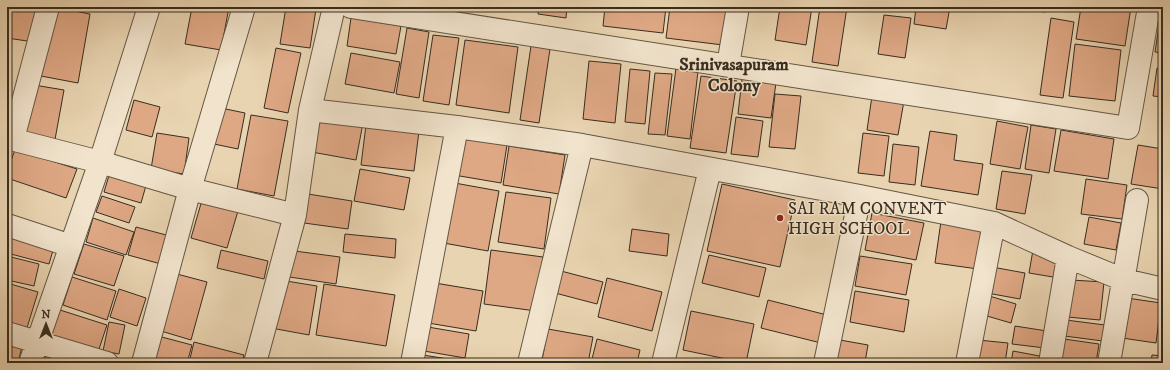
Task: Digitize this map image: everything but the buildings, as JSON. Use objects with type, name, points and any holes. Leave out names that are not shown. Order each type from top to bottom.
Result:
[{"type":"street","points":[[48,7],[10,138],[100,162],[190,189],[295,215]]},
{"type":"street","points":[[30,363],[100,162],[149,7]]},
{"type":"street","points":[[144,363],[190,189],[244,7]]},
{"type":"street","points":[[255,363],[295,215],[310,110],[334,7]]},
{"type":"street","points":[[351,7],[1128,128],[1149,7]]},
{"type":"street","points":[[728,65],[738,7]]},
{"type":"street","points":[[310,110],[457,127],[582,145],[860,196],[994,223],[1068,257],[1124,280],[1163,288]]},
{"type":"street","points":[[412,363],[457,127]]},
{"type":"street","points":[[529,363],[582,145]]},
{"type":"street","points":[[663,363],[710,169]]},
{"type":"street","points":[[825,363],[860,196]]},
{"type":"street","points":[[1109,363],[1137,200]]},
{"type":"street","points":[[967,363],[994,223]]},
{"type":"street","points":[[7,225],[70,246]]},
{"type":"street","points":[[1050,363],[1068,257]]},
{"type":"street","points":[[7,333],[107,363]]},
{"type":"place","name":"SAI RAM CONVENT HIGH SCHOOL","points":[[780,218]]},
{"type":"district","name":"Srinivasapuram Colony","points":[[734,74]]}]
